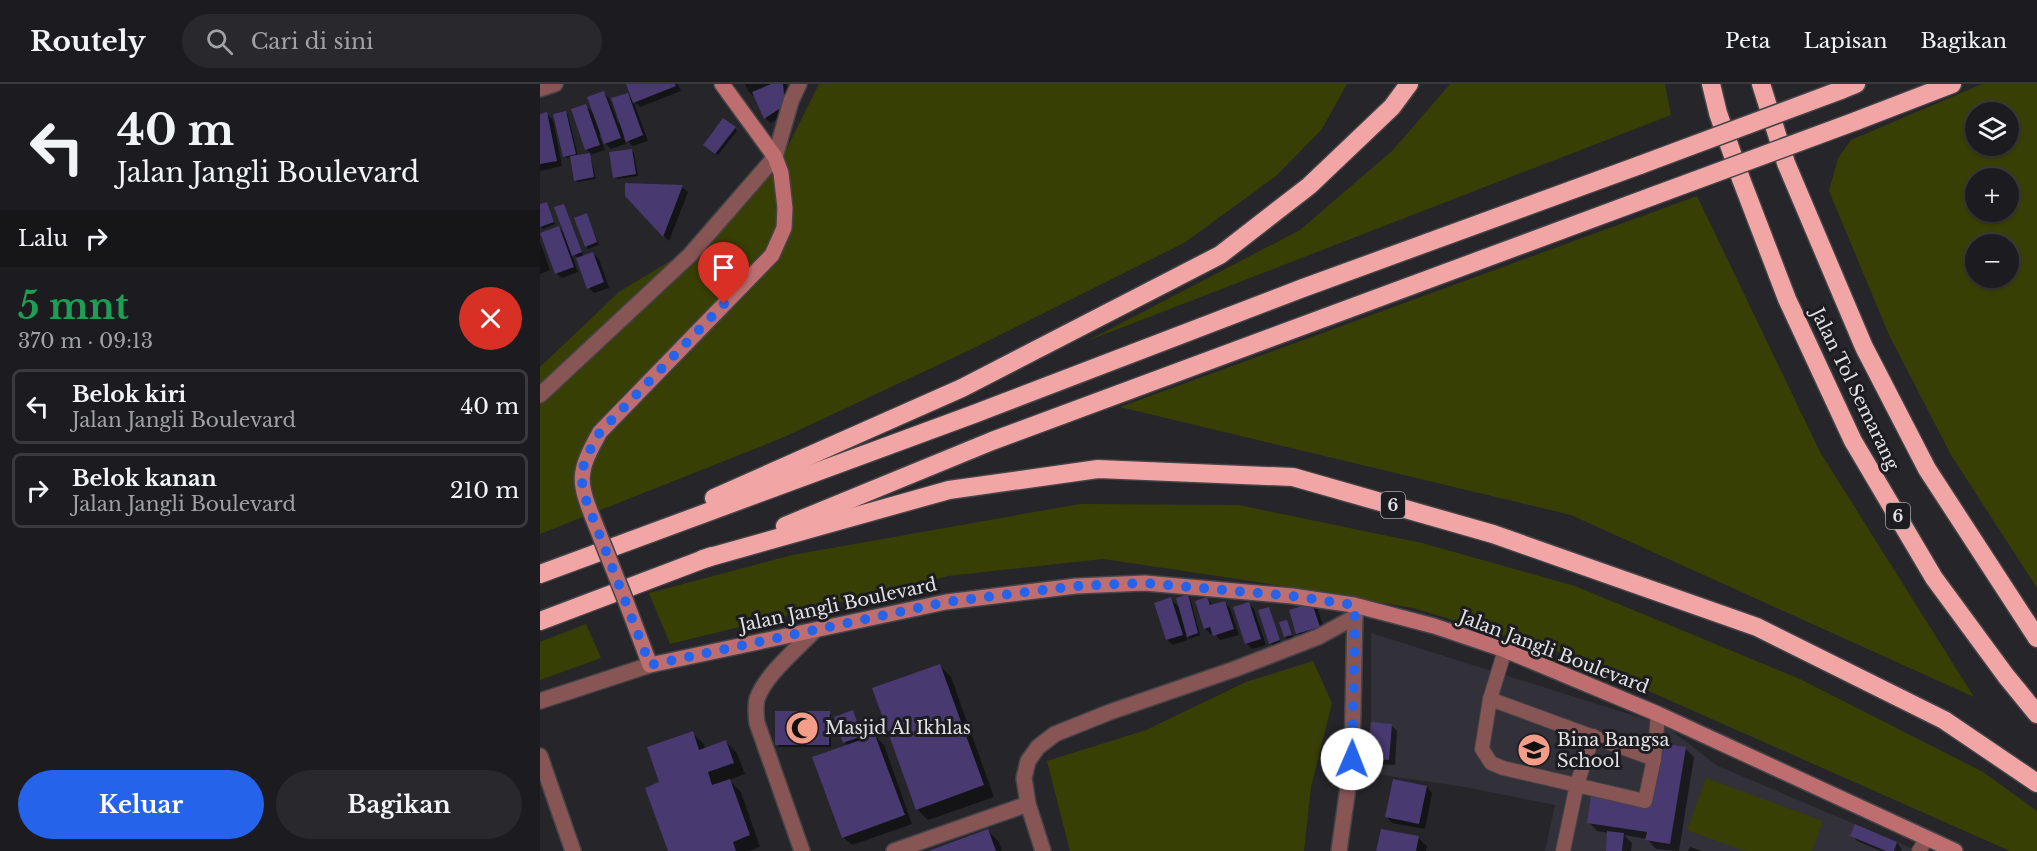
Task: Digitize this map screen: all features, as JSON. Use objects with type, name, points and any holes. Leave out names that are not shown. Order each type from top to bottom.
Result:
[{"type":"highway","points":[[559,567],[962,388],[1220,255],[1309,186],[1392,107],[1409,84]]},
{"type":"highway","name":"Jalan Tol Semarang","points":[[1711,84],[1741,179],[1787,299],[1853,441],[1934,578],[2037,714]]},
{"type":"highway","name":"Jalan Tol Semarang","points":[[1761,84],[1786,163],[1864,347],[1927,468],[2037,638]]},
{"type":"highway","name":"6","points":[[540,621],[703,559],[992,441],[1952,84]]},
{"type":"highway","points":[[540,574],[1849,87]]},
{"type":"highway","name":"6","points":[[703,559],[948,490],[1098,469],[1293,477],[1493,534],[1757,627],[1944,720],[2037,783]]},
{"type":"street","points":[[540,89],[555,84]]},
{"type":"street","points":[[540,701],[650,665],[586,500],[581,478],[585,459],[600,432],[772,255],[784,228],[785,208],[781,173],[775,157],[722,84]]},
{"type":"street","points":[[540,395],[690,255],[775,157],[791,101],[799,84]]},
{"type":"street","name":"Jalan Jangli Boulevard","points":[[650,665],[946,602],[1076,586],[1144,583],[1292,596],[1354,611],[1434,626],[1505,650],[1658,714],[1923,844],[1955,851]]},
{"type":"street","points":[[1043,851],[1028,804],[1024,777],[1028,761],[1038,747],[1055,734],[1110,711],[1235,669],[1308,641],[1354,611]]},
{"type":"street","points":[[1339,851],[1352,759],[1354,611]]},
{"type":"street","points":[[802,851],[757,723],[755,710],[764,685],[815,630]]},
{"type":"street","points":[[540,756],[573,851]]},
{"type":"street","points":[[894,851],[1028,804]]},
{"type":"lane","points":[[1505,650],[1490,699],[1482,749],[1491,763],[1503,768],[1645,801],[1654,759],[1658,714]]},
{"type":"lane","points":[[1490,699],[1654,759]]},
{"type":"lane","points":[[1563,851],[1577,784],[1593,736]]},
{"type":"shaded area","name":"Bina Bangsa School","points":[[1371,633],[1664,725],[1718,766],[1918,851],[1545,851],[1555,805],[1459,786],[1368,773],[1371,722]]},
{"type":"green space","points":[[819,84],[1347,84],[1322,129],[1276,176],[1184,243],[970,350],[782,438],[540,534],[540,367],[619,292],[706,239],[752,191],[787,148]]},
{"type":"green space","points":[[1450,84],[1665,84],[1671,115],[1087,341],[1300,230],[1393,150]]},
{"type":"green space","points":[[1982,84],[2037,84],[2037,588],[1951,455],[1889,335],[1829,191],[1838,158],[1851,140]]},
{"type":"green space","points":[[1697,196],[1820,452],[1974,697],[1571,515],[1120,407]]},
{"type":"green space","points":[[1080,504],[1239,505],[1422,543],[1575,586],[1800,679],[1983,772],[2037,811],[2037,851],[2010,851],[1565,654],[1413,608],[1103,559],[948,576],[670,644],[649,593],[792,555]]},
{"type":"green space","points":[[586,624],[601,658],[540,680],[540,642]]},
{"type":"green space","points":[[1313,661],[1332,703],[1311,787],[1304,851],[1070,851],[1047,761],[1146,730],[1246,682]]},
{"type":"green space","points":[[1706,778],[1823,821],[1812,851],[1745,851],[1687,830]]},
{"type":"building","points":[[626,84],[675,84],[676,86],[633,103]]},
{"type":"building","points":[[771,84],[783,84],[785,105],[764,119],[752,92]]},
{"type":"building","points":[[604,91],[621,138],[604,144],[587,97]]},
{"type":"building","points":[[628,93],[643,135],[626,142],[611,98]]},
{"type":"building","points":[[586,104],[600,145],[585,150],[571,109]]},
{"type":"building","points":[[566,111],[576,154],[563,157],[553,114]]},
{"type":"building","points":[[547,112],[557,161],[540,164],[540,114]]},
{"type":"building","points":[[723,118],[736,127],[715,154],[703,145]]},
{"type":"building","points":[[632,149],[636,174],[613,178],[609,152]]},
{"type":"building","points":[[590,153],[594,177],[574,181],[570,156]]},
{"type":"building","points":[[625,183],[683,185],[663,237],[625,196]]},
{"type":"building","points":[[547,202],[554,222],[540,227],[540,204]]},
{"type":"building","points":[[564,204],[582,252],[572,256],[554,207]]},
{"type":"building","points":[[587,213],[597,242],[585,247],[574,218]]},
{"type":"building","points":[[559,226],[574,267],[555,274],[540,233]]},
{"type":"building","points":[[593,252],[604,282],[587,289],[576,258]]},
{"type":"building","points":[[1188,594],[1198,633],[1187,637],[1176,598]]},
{"type":"building","points":[[1171,597],[1183,635],[1166,640],[1154,603]]},
{"type":"building","points":[[1207,597],[1210,605],[1225,601],[1234,629],[1213,636],[1210,627],[1204,629],[1195,601]]},
{"type":"building","points":[[1249,602],[1261,639],[1245,644],[1233,607]]},
{"type":"building","points":[[1312,603],[1320,627],[1296,634],[1289,610]]},
{"type":"building","points":[[1269,607],[1280,640],[1269,644],[1258,610]]},
{"type":"building","points":[[1287,620],[1292,635],[1284,637],[1279,622]]},
{"type":"building","points":[[940,664],[984,785],[916,810],[872,688]]},
{"type":"building","points":[[853,710],[862,736],[843,743],[834,717]]},
{"type":"building","name":"Masjid Al Ikhlas","points":[[775,711],[830,711],[829,745],[775,745]]},
{"type":"building","points":[[1371,722],[1392,724],[1389,760],[1368,759]]},
{"type":"building","points":[[693,731],[699,750],[726,740],[734,763],[708,772],[712,785],[730,779],[750,835],[733,842],[736,851],[668,851],[645,788],[659,782],[647,747]]},
{"type":"building","points":[[875,735],[905,815],[842,838],[812,757]]},
{"type":"building","points":[[1661,743],[1686,747],[1670,844],[1645,840],[1647,832],[1587,823],[1591,796],[1651,805]]},
{"type":"building","points":[[1393,779],[1427,786],[1419,824],[1385,817]]},
{"type":"building","points":[[1855,824],[1897,842],[1894,851],[1886,851],[1850,836]]},
{"type":"building","points":[[988,829],[996,851],[928,851]]},
{"type":"building","points":[[1381,829],[1419,836],[1416,851],[1376,851]]},
{"type":"building","points":[[1607,831],[1624,833],[1622,851],[1606,851]]},
{"type":"place","name":"Masjid Al Ikhlas","points":[[802,728]]},
{"type":"place","name":"Bina Bangsa School","points":[[1534,750]]},
{"type":"route","points":[[724,304],[600,432],[585,459],[581,478],[586,500],[650,665],[946,602],[1076,586],[1144,583],[1292,596],[1354,605],[1352,759]]}]
